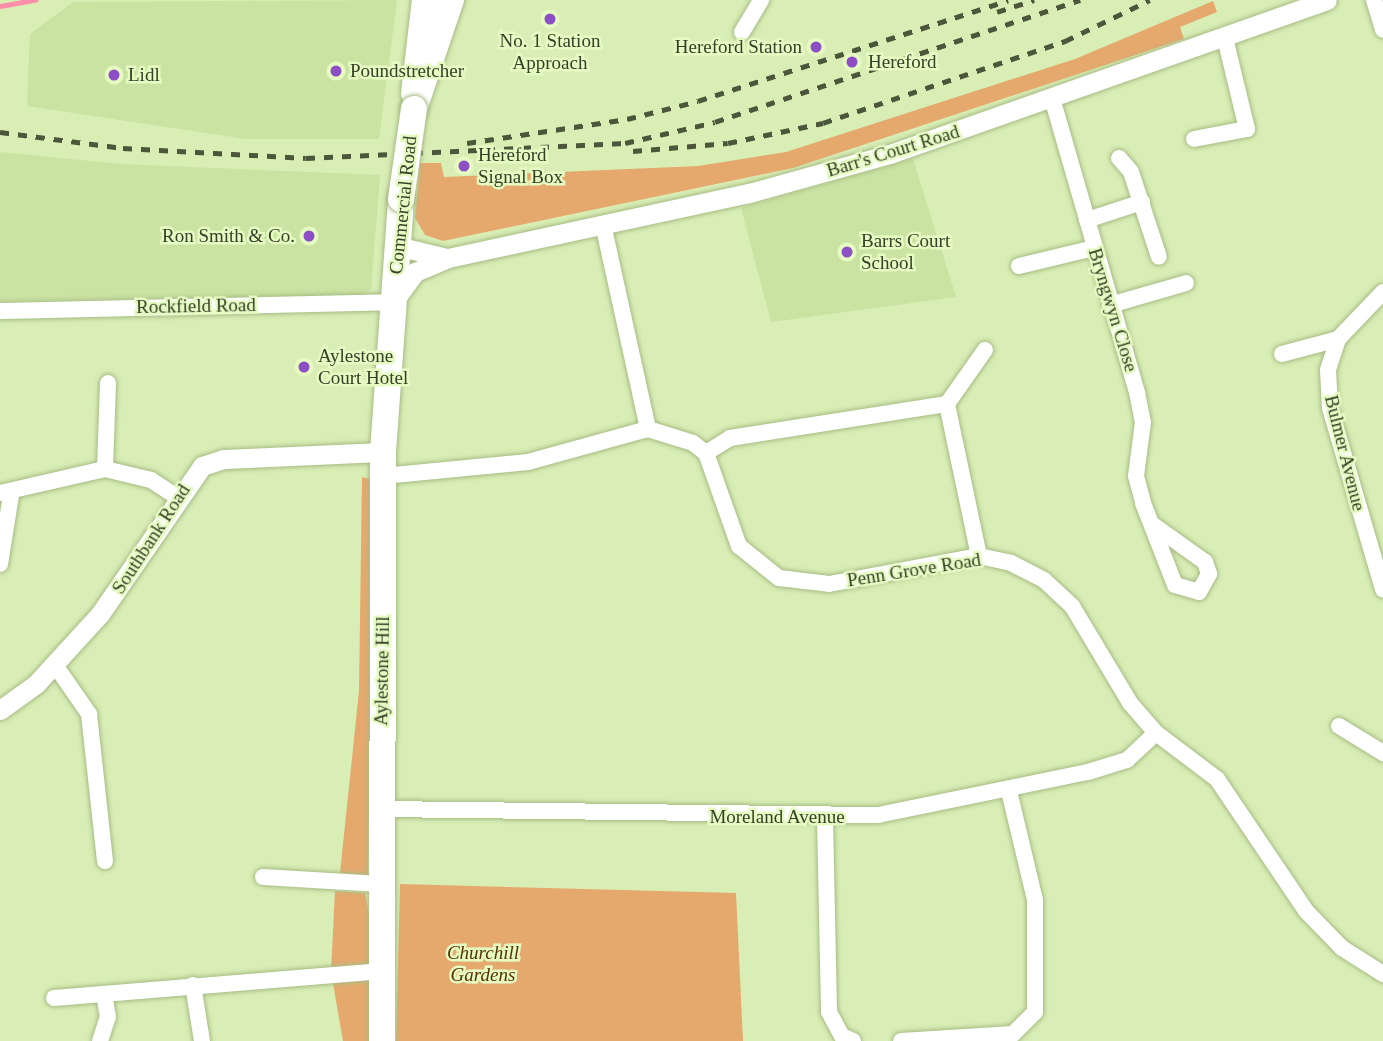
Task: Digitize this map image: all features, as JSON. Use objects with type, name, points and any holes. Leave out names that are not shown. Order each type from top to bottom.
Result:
[{"type":"highway","name":"Commercial Road","points":[[393,302],[401,198],[414,109],[425,0]]},
{"type":"highway","name":"Commercial Road","points":[[414,109],[451,0]]},
{"type":"highway","name":"Aylestone Hill","points":[[382,1041],[380,809],[383,464],[393,302]]},
{"type":"street","points":[[742,32],[761,0]]},
{"type":"street","name":"Barr's Court Road","points":[[393,302],[415,272],[448,258],[825,173],[1052,98],[1327,0]]},
{"type":"street","points":[[1374,0],[1383,30]]},
{"type":"street","points":[[1194,139],[1247,129],[1225,38]]},
{"type":"street","name":"Bryngwyn Close","points":[[1052,98],[1141,412],[1136,476],[1152,524]]},
{"type":"street","points":[[1119,158],[1142,202],[1158,257]]},
{"type":"street","points":[[1087,220],[1142,202]]},
{"type":"street","points":[[603,224],[648,429]]},
{"type":"street","name":"Barr's Court Road","points":[[397,246],[448,258]]},
{"type":"street","points":[[1019,266],[1094,248]]},
{"type":"street","points":[[1110,305],[1186,283]]},
{"type":"street","name":"Bulmer Avenue","points":[[1383,292],[1338,339],[1328,370],[1330,408],[1383,589]]},
{"type":"street","name":"Rockfield Road","points":[[0,311],[393,302]]},
{"type":"street","points":[[1282,354],[1338,339]]},
{"type":"street","points":[[383,464],[528,462],[648,429],[693,443],[706,453],[730,438],[947,404],[985,350]]},
{"type":"street","points":[[105,469],[108,383]]},
{"type":"street","points":[[947,404],[979,556]]},
{"type":"street","name":"Penn Grove Road","points":[[706,453],[739,545],[779,578],[829,584],[979,556],[1011,563],[1044,580],[1072,606],[1156,733],[1217,779],[1306,911],[1342,948],[1383,974]]},
{"type":"street","name":"Southbank Road","points":[[0,710],[55,665],[117,592],[176,496],[202,467],[223,459],[383,464]]},
{"type":"street","points":[[0,564],[5,494],[105,469],[152,480],[176,496]]},
{"type":"street","points":[[55,665],[89,714],[105,861]]},
{"type":"street","points":[[1339,726],[1383,753]]},
{"type":"street","name":"Moreland Avenue","points":[[380,809],[825,819],[1009,791],[1127,760],[1156,733]]},
{"type":"street","points":[[901,1041],[1013,1034],[1035,1012],[1035,900],[1009,791]]},
{"type":"street","points":[[825,819],[830,1012],[842,1036],[853,1041]]},
{"type":"street","points":[[263,877],[380,884]]},
{"type":"street","points":[[54,999],[380,971]]},
{"type":"street","points":[[193,985],[202,1041]]},
{"type":"street","points":[[100,1041],[108,1017],[104,993]]},
{"type":"shaded area","points":[[397,0],[379,139],[246,139],[27,106],[30,34],[73,2]]},
{"type":"shaded area","points":[[0,152],[121,164],[380,175],[371,289],[361,295],[0,301]]},
{"type":"shaded area","name":"Barrs Court School","points":[[913,159],[956,297],[771,322],[741,208]]},
{"type":"green space","points":[[1213,1],[1217,12],[1180,27],[1184,39],[793,168],[443,241],[425,235],[415,218],[420,163],[441,163],[444,177],[698,166],[786,152],[1075,59]]},
{"type":"green space","points":[[362,477],[372,480],[373,505],[368,875],[340,873],[359,691]]},
{"type":"green space","name":"Churchill Gardens","points":[[400,884],[736,893],[743,1041],[396,1041]]},
{"type":"green space","points":[[335,891],[365,893],[380,971],[382,1041],[343,1041],[331,972]]},
{"type":"waterway","points":[[0,6],[35,0]]},
{"type":"railway","points":[[467,143],[627,119],[698,101],[1008,0]]},
{"type":"railway","points":[[997,12],[1034,0]]},
{"type":"railway","points":[[0,132],[123,148],[306,158],[625,143],[715,122],[1080,0]]},
{"type":"railway","points":[[633,151],[728,143],[823,123],[1065,41],[1150,0]]},
{"type":"place","name":"No. 1 Station Approach","points":[[550,19]]},
{"type":"place","name":"Hereford Station","points":[[816,47]]},
{"type":"place","name":"Hereford","points":[[852,62]]},
{"type":"place","name":"Poundstretcher","points":[[336,71]]},
{"type":"place","name":"Lidl","points":[[114,75]]},
{"type":"place","name":"Hereford Signal Box","points":[[464,166]]},
{"type":"place","name":"Ron Smith & Co.","points":[[309,236]]},
{"type":"place","name":"Barrs Court School","points":[[847,252]]},
{"type":"place","name":"Aylestone Court Hotel","points":[[304,367]]}]
